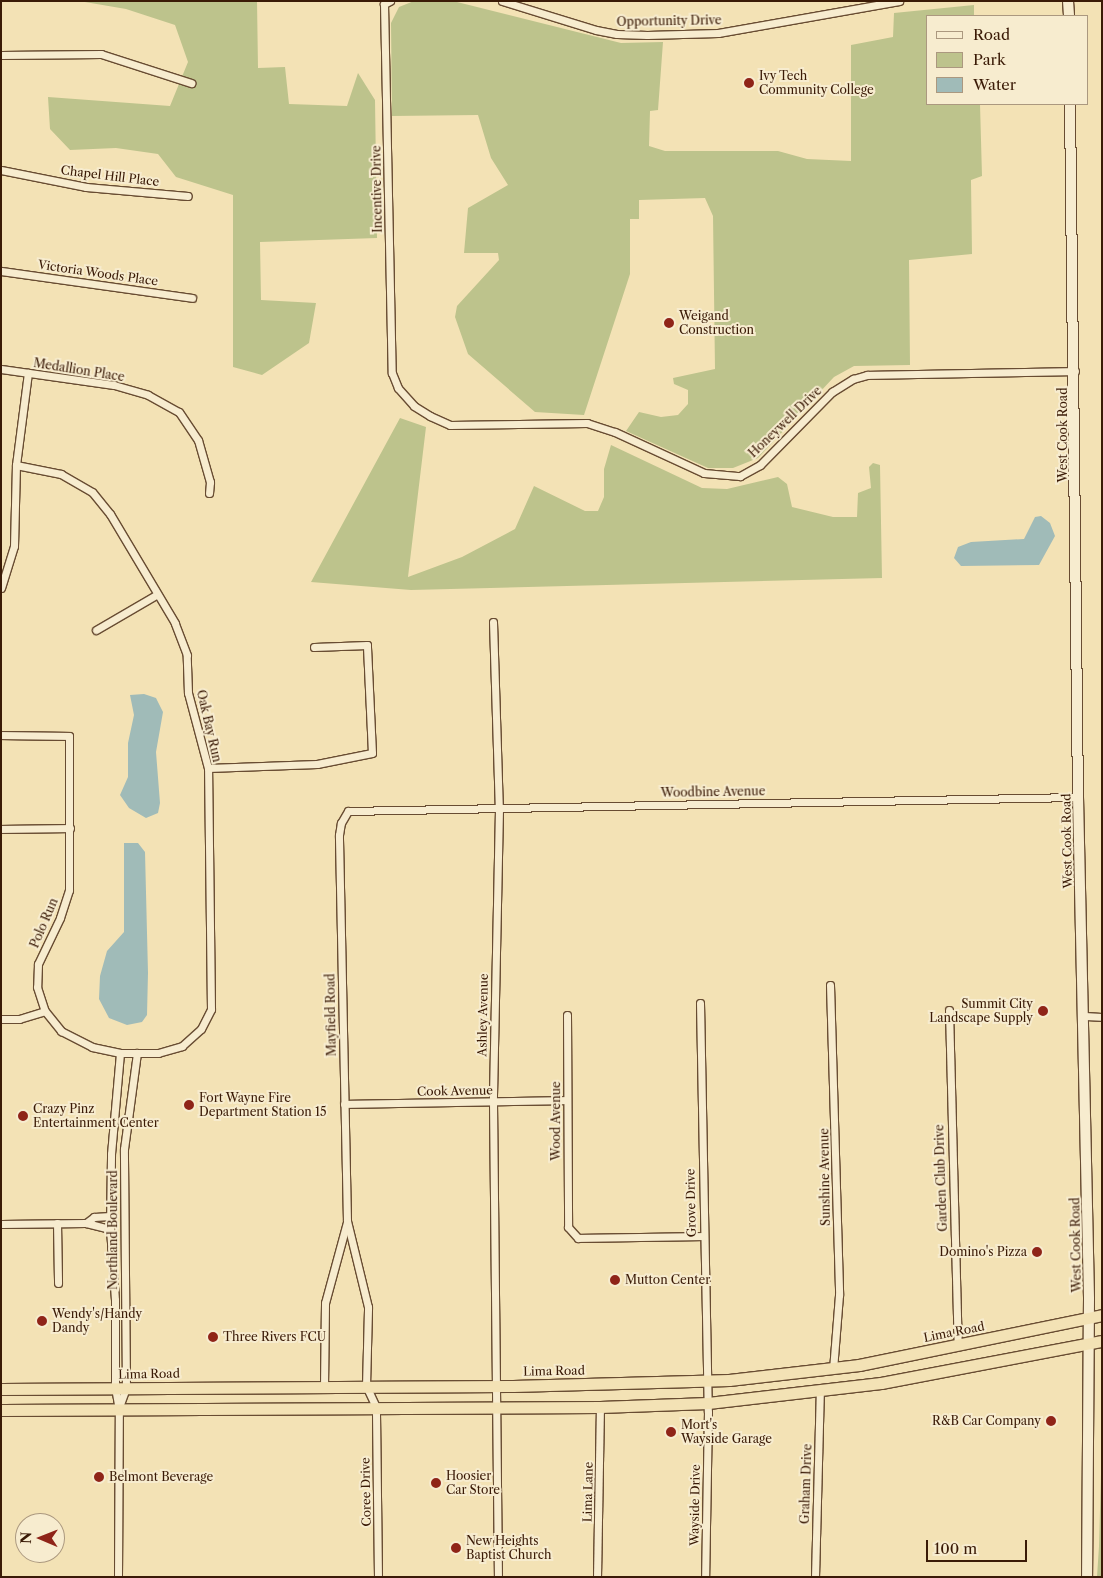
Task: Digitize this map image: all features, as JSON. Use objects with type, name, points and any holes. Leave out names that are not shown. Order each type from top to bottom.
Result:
[{"type":"highway","name":"Lima Road","points":[[1,1389],[498,1386],[706,1381],[833,1369],[958,1346],[1102,1316]]},
{"type":"highway","points":[[1,1410],[600,1407],[708,1403],[820,1392],[1102,1341]]},
{"type":"main road","points":[[1068,1],[1069,15]]},
{"type":"main road","name":"West Cook Road","points":[[1070,105],[1075,371],[1078,797],[1089,1318],[1087,1577]]},
{"type":"street","name":"Opportunity Drive","points":[[502,1],[596,30],[617,34],[647,35],[718,33],[899,1]]},
{"type":"street","name":"Incentive Drive","points":[[387,3],[392,373]]},
{"type":"street","points":[[1,55],[101,54],[191,83]]},
{"type":"street","name":"Chapel Hill Place","points":[[1,170],[86,187],[188,196]]},
{"type":"street","name":"Victoria Woods Place","points":[[1,271],[192,298]]},
{"type":"street","name":"Medallion Place","points":[[1,369],[114,385],[148,394],[179,412],[198,440],[210,482],[209,493]]},
{"type":"street","name":"Honeywell Drive","points":[[392,373],[398,388],[414,406],[450,425],[587,423],[616,432],[704,473],[740,476],[760,465],[832,392],[853,379],[867,375],[1075,371]]},
{"type":"street","points":[[1,588],[14,546],[16,465],[28,373]]},
{"type":"street","name":"Oak Bay Run","points":[[16,465],[61,474],[92,492],[110,514],[156,595],[175,622],[187,656],[188,693],[208,768],[211,1009],[201,1029],[182,1046],[170,1052],[137,1053]]},
{"type":"street","points":[[96,630],[156,595]]},
{"type":"street","name":"Ashley Avenue","points":[[493,622],[498,809],[493,1102],[498,1386],[498,1577]]},
{"type":"street","points":[[208,768],[317,764],[372,753],[367,645],[314,647]]},
{"type":"street","name":"Polo Run","points":[[1,735],[69,736],[70,890],[60,918],[38,964],[37,987],[45,1011],[61,1031],[92,1047],[120,1053],[137,1053]]},
{"type":"street","name":"Woodbine Avenue","points":[[348,811],[1078,797]]},
{"type":"street","name":"Mayfield Road","points":[[347,1221],[339,836],[341,823],[348,811]]},
{"type":"street","points":[[1,829],[70,828]]},
{"type":"street","name":"Sunshine Avenue","points":[[830,985],[839,1295],[833,1369]]},
{"type":"street","name":"Grove Drive","points":[[700,1003],[702,1236],[708,1403]]},
{"type":"street","name":"Garden Club Drive","points":[[950,1010],[958,1346]]},
{"type":"street","points":[[1,1019],[19,1019],[45,1011]]},
{"type":"street","name":"Wood Avenue","points":[[567,1015],[568,1226],[578,1238],[702,1236]]},
{"type":"street","points":[[1084,1016],[1102,1017]]},
{"type":"street","name":"Northland Boulevard","points":[[119,1410],[120,1388],[110,1216],[120,1053]]},
{"type":"street","name":"Northland Boulevard","points":[[119,1410],[124,1149],[137,1053]]},
{"type":"street","name":"Cook Avenue","points":[[344,1104],[567,1100]]},
{"type":"street","points":[[115,1112],[129,1112]]},
{"type":"street","points":[[86,1222],[94,1217],[110,1216]]},
{"type":"street","points":[[347,1221],[368,1307],[366,1386],[376,1407]]},
{"type":"street","points":[[324,1386],[325,1303],[347,1221]]},
{"type":"street","points":[[1,1224],[86,1222],[110,1229]]},
{"type":"street","points":[[57,1223],[58,1283]]},
{"type":"street","name":"Graham Drive","points":[[815,1577],[820,1392]]},
{"type":"street","name":"Wayside Drive","points":[[705,1577],[708,1403]]},
{"type":"street","name":"Coree Drive","points":[[376,1407],[378,1577]]},
{"type":"street","name":"Lima Lane","points":[[597,1577],[600,1407]]},
{"type":"street","points":[[118,1577],[119,1410]]},
{"type":"green space","points":[[79,1],[257,1],[258,68],[285,67],[289,104],[347,106],[358,73],[375,100],[377,238],[260,242],[261,300],[316,303],[309,343],[262,375],[233,367],[233,195],[176,177],[158,154],[116,148],[70,150],[50,129],[48,97],[170,106],[188,62],[175,25],[126,9]]},
{"type":"green space","points":[[414,1],[453,1],[621,43],[663,42],[658,110],[650,111],[649,146],[665,151],[778,151],[807,159],[851,161],[851,45],[893,37],[894,13],[974,5],[974,15],[926,15],[926,105],[980,105],[982,176],[971,180],[972,254],[909,260],[910,365],[854,366],[834,377],[758,458],[733,468],[708,468],[626,431],[639,412],[661,417],[678,415],[688,404],[688,390],[674,384],[673,378],[715,369],[713,216],[705,198],[639,200],[639,219],[630,219],[630,274],[584,415],[535,412],[468,354],[455,317],[457,306],[499,260],[498,253],[464,253],[468,208],[508,185],[491,158],[478,115],[392,116],[391,23],[399,7]]},
{"type":"green space","points":[[400,418],[426,427],[408,577],[462,557],[515,529],[534,486],[585,511],[598,511],[604,497],[604,469],[611,445],[702,488],[727,489],[778,477],[787,484],[792,507],[833,517],[857,517],[858,493],[871,488],[869,467],[873,463],[880,465],[882,578],[411,590],[311,582]]},
{"type":"green space","points":[[1102,1438],[1102,1577],[1097,1577],[1099,1546]]},
{"type":"water","points":[[1041,516],[1050,523],[1055,536],[1039,565],[961,566],[954,558],[958,547],[971,542],[1024,539],[1035,517]]},
{"type":"water","points":[[144,694],[156,698],[163,712],[156,752],[160,803],[158,813],[146,818],[129,808],[120,795],[128,777],[128,743],[134,715],[130,695]]},
{"type":"water","points":[[124,843],[138,843],[145,852],[148,973],[147,1015],[142,1022],[127,1025],[109,1018],[99,999],[100,976],[107,951],[124,932]]},
{"type":"place","name":"Ivy Tech Community College","points":[[749,83]]},
{"type":"place","name":"Weigand Construction","points":[[669,323]]},
{"type":"place","name":"Summit City Landscape Supply","points":[[1043,1011]]},
{"type":"place","name":"Fort Wayne Fire Department Station 15","points":[[189,1105]]},
{"type":"place","name":"Crazy Pinz Entertainment Center","points":[[23,1116]]},
{"type":"place","name":"Domino's Pizza","points":[[1037,1252]]},
{"type":"place","name":"Mutton Center","points":[[615,1280]]},
{"type":"place","name":"Wendy's/Handy Dandy","points":[[42,1321]]},
{"type":"place","name":"Three Rivers FCU","points":[[213,1337]]},
{"type":"place","name":"R&B Car Company","points":[[1051,1421]]},
{"type":"place","name":"Mort's Wayside Garage","points":[[671,1432]]},
{"type":"place","name":"Belmont Beverage","points":[[99,1477]]},
{"type":"place","name":"Hoosier Car Store","points":[[436,1483]]},
{"type":"place","name":"New Heights Baptist Church","points":[[456,1548]]}]
